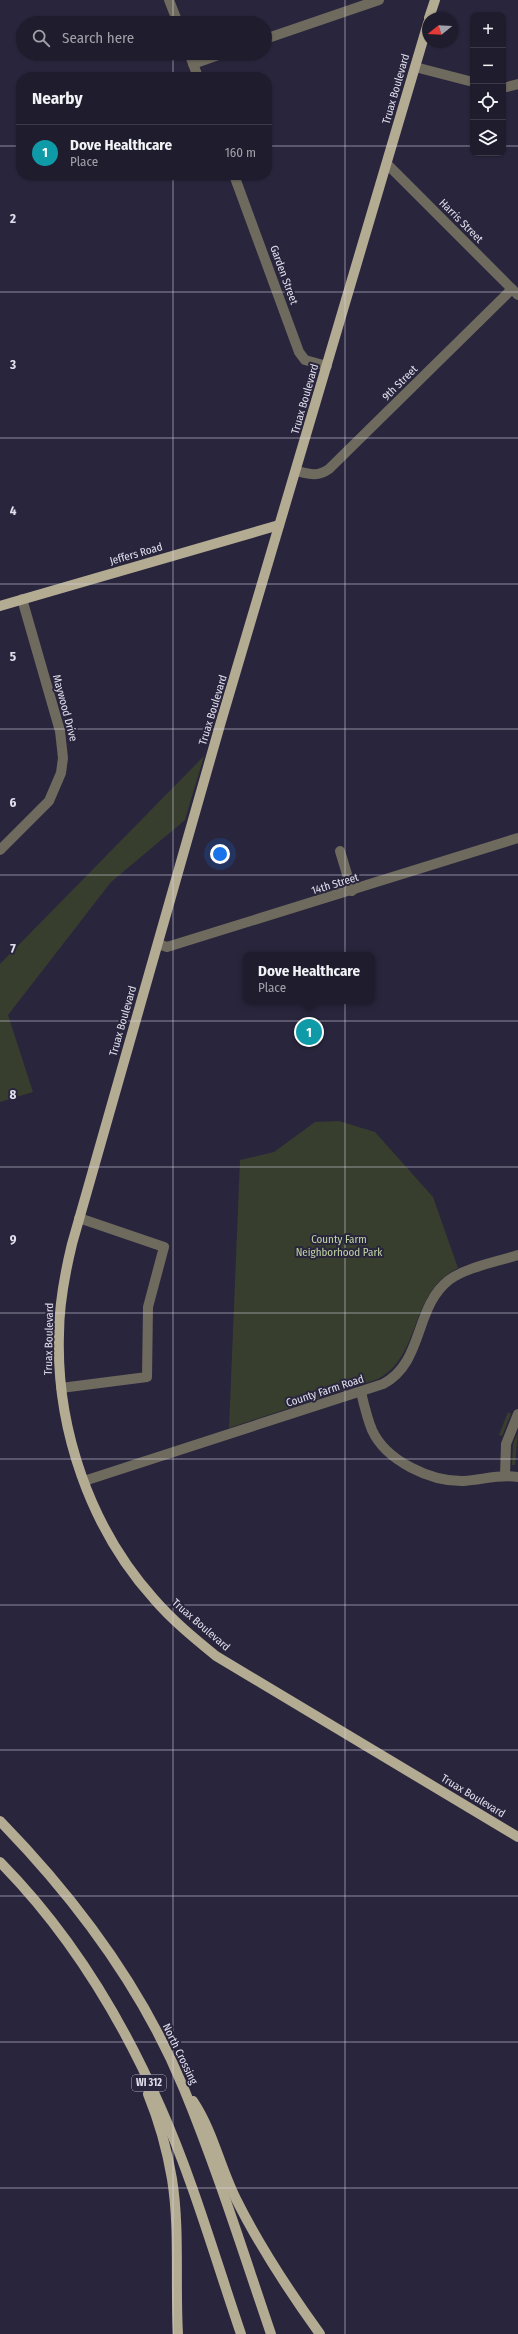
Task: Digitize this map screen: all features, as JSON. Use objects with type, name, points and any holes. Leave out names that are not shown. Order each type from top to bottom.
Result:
[{"type":"main road","points":[[432,12],[435,0]]},
{"type":"main road","name":"Truax Boulevard","points":[[422,43],[297,471],[279,525],[79,1218],[61,1296],[58,1333],[61,1388],[69,1432],[84,1481],[117,1548],[135,1575],[172,1618],[216,1656],[518,1837]]},
{"type":"main road","name":"Jeffers Road","points":[[0,606],[279,525]]},
{"type":"main road","name":"North Crossing","points":[[0,1821],[70,1898],[103,1942],[149,2017],[184,2088],[271,2334]]},
{"type":"main road","name":"WI 312","points":[[0,1862],[49,1918],[82,1963],[112,2009],[138,2057],[161,2107],[182,2161],[241,2334]]},
{"type":"main road","points":[[138,2057],[144,2084],[165,2143],[172,2180],[178,2334]]},
{"type":"main road","points":[[184,2088],[202,2115],[235,2198],[259,2243],[320,2334]]},
{"type":"street","points":[[169,0],[175,16]]},
{"type":"street","points":[[272,37],[380,0]]},
{"type":"street","points":[[192,60],[196,72]]},
{"type":"street","points":[[193,64],[204,60]]},
{"type":"street","points":[[415,67],[470,81]]},
{"type":"street","points":[[506,87],[518,84]]},
{"type":"street","name":"Harris Street","points":[[386,164],[515,292]]},
{"type":"street","name":"Garden Street","points":[[236,180],[299,352],[305,360],[327,366]]},
{"type":"street","name":"9th Street","points":[[297,471],[315,475],[323,474],[330,469],[515,292]]},
{"type":"street","name":"Maywood Drive","points":[[0,850],[49,801],[61,773],[63,758],[60,731],[22,599]]},
{"type":"street","name":"14th Street","points":[[158,944],[168,947],[352,891],[518,838]]},
{"type":"street","points":[[340,851],[352,891]]},
{"type":"street","points":[[61,1388],[146,1377],[148,1307],[164,1247],[79,1218]]},
{"type":"street","name":"County Farm Road","points":[[84,1481],[360,1392],[392,1379],[402,1370],[412,1351],[432,1301],[442,1286],[464,1272],[518,1255]]},
{"type":"street","points":[[360,1392],[372,1430],[383,1448],[415,1469],[440,1478],[454,1481],[505,1475],[518,1477]]},
{"type":"street","points":[[505,1475],[506,1444],[518,1414]]},
{"type":"green space","points":[[204,756],[185,820],[111,882],[8,1015],[33,1092],[0,1102],[0,964]]},
{"type":"green space","name":"County Farm Neighborhood Park","points":[[339,1121],[375,1132],[433,1197],[458,1268],[442,1279],[431,1292],[402,1355],[392,1368],[378,1379],[229,1428],[240,1160],[274,1152],[315,1122]]},
{"type":"green space","points":[[508,1412],[511,1414],[502,1436],[499,1435]]},
{"type":"green space","points":[[518,1432],[515,1465],[512,1465],[513,1444]]},
{"type":"place","name":"Dove Healthcare","points":[[309,1032]]}]
